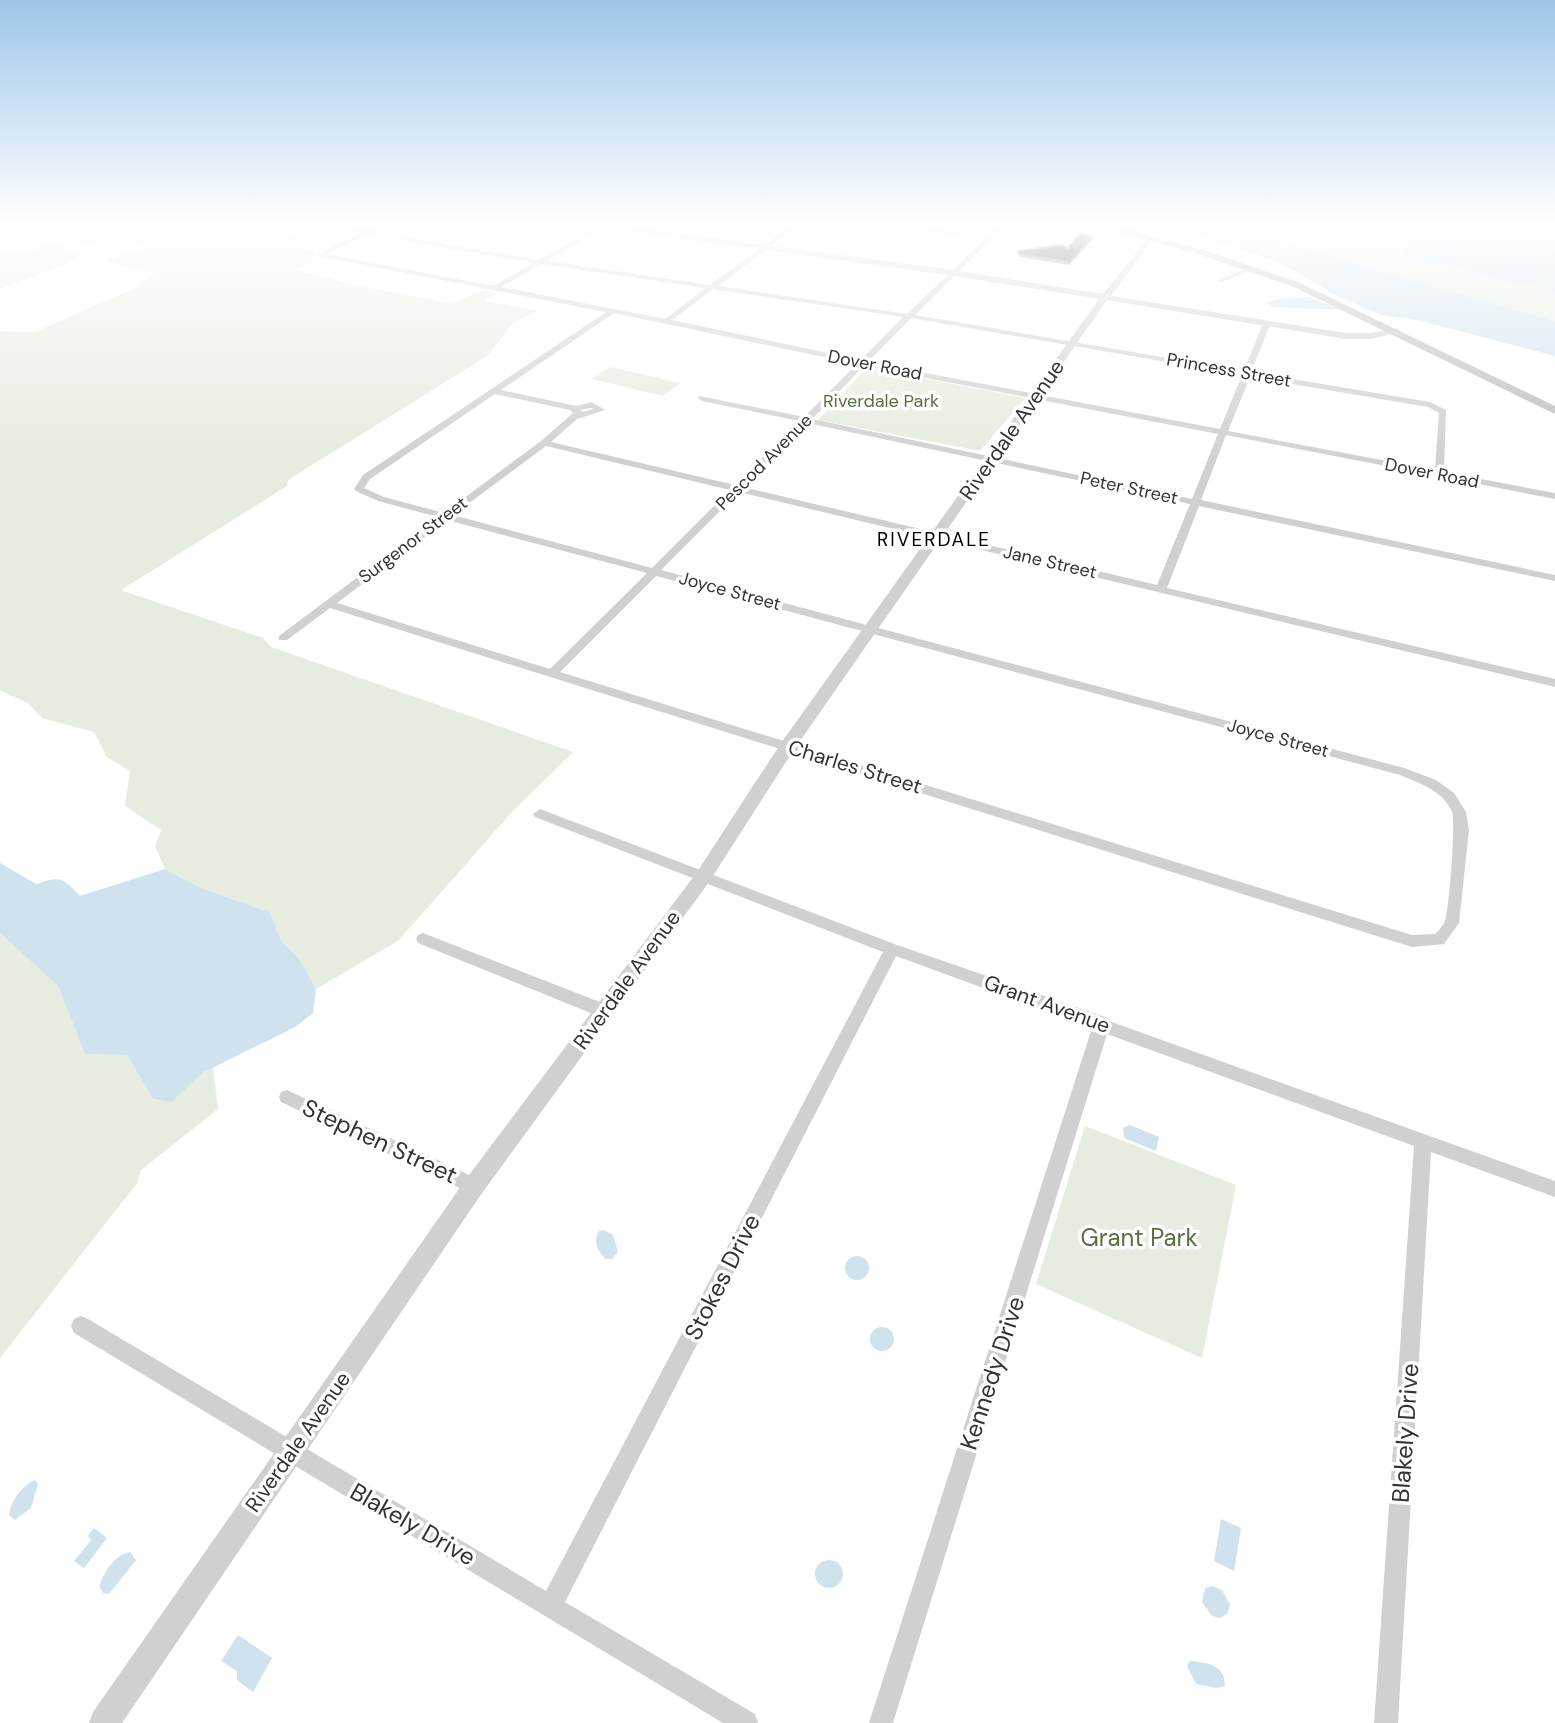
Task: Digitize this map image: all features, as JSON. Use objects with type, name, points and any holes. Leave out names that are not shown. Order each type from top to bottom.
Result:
[{"type":"main road","points":[[1336,302],[1555,410]]},
{"type":"street","name":"Dover Road","points":[[568,302],[863,363],[1555,496]]},
{"type":"street","points":[[666,321],[691,302]]},
{"type":"street","name":"Princess Street","points":[[813,302],[1074,343],[1430,405],[1443,410],[1439,474]]},
{"type":"street","name":"Pescod Avenue","points":[[552,674],[924,302]]},
{"type":"street","name":"Riverdale Avenue","points":[[104,1723],[474,1186],[703,877],[787,747],[1101,302]]},
{"type":"street","points":[[1139,302],[1353,336],[1396,331]]},
{"type":"street","name":"Joyce Street","points":[[612,311],[366,477],[359,484],[359,489],[365,494],[1404,772],[1440,789],[1449,796],[1459,811],[1462,830],[1452,923],[1438,940],[1412,941],[1381,931]]},
{"type":"street","points":[[1161,588],[1267,323]]},
{"type":"street","name":"Surgenor Street","points":[[283,638],[544,443],[576,413],[494,391]]},
{"type":"street","name":"Peter Street","points":[[702,398],[1555,578]]},
{"type":"street","name":"Jane Street","points":[[544,443],[1555,682]]},
{"type":"street","name":"Charles Street","points":[[328,604],[1381,931]]},
{"type":"street","name":"Grant Avenue","points":[[540,814],[892,948],[1555,1189]]},
{"type":"street","points":[[423,939],[604,1011]]},
{"type":"street","name":"Stokes Drive","points":[[551,1606],[892,948]]},
{"type":"street","name":"Kennedy Drive","points":[[881,1723],[1102,1023]]},
{"type":"street","name":"Stephen Street","points":[[286,1097],[474,1186]]},
{"type":"street","name":"Blakely Drive","points":[[1386,1723],[1423,1142]]},
{"type":"street","name":"Blakely Drive","points":[[80,1326],[746,1723]]},
{"type":"green space","points":[[103,302],[492,302],[538,311],[514,322],[487,356],[288,480],[287,486],[121,590],[263,638],[271,647],[573,752],[511,813],[398,941],[316,989],[299,958],[282,942],[269,912],[201,888],[165,869],[155,846],[161,830],[125,806],[130,771],[107,757],[94,732],[42,718],[29,704],[0,690],[0,331],[35,332]]},
{"type":"green space","points":[[1490,302],[1555,302],[1555,321]]},
{"type":"green space","points":[[610,367],[680,383],[663,396],[592,379]]},
{"type":"green space","name":"Riverdale Park","points":[[868,367],[1025,398],[980,451],[818,420]]},
{"type":"green space","points":[[0,933],[58,986],[85,1054],[127,1055],[153,1099],[172,1102],[202,1073],[213,1067],[218,1109],[141,1170],[137,1183],[0,1358]]},
{"type":"green space","name":"Grant Park","points":[[1085,1126],[1236,1185],[1202,1358],[1036,1284]]},
{"type":"water","points":[[1323,302],[1342,310],[1272,307],[1267,303]]},
{"type":"water","points":[[1351,302],[1490,302],[1555,321],[1555,356],[1418,320],[1381,315]]},
{"type":"water","points":[[0,863],[36,884],[61,880],[80,896],[165,869],[201,888],[269,912],[282,942],[299,958],[316,989],[313,1013],[295,1027],[202,1073],[172,1102],[153,1099],[127,1055],[85,1054],[58,986],[0,933]]},
{"type":"water","points":[[1130,1125],[1159,1137],[1156,1151],[1124,1138],[1123,1128]]},
{"type":"water","points":[[604,1230],[613,1235],[618,1252],[612,1259],[606,1259],[597,1246],[597,1235]]},
{"type":"water","points":[[857,1256],[866,1259],[869,1268],[866,1277],[857,1280],[848,1277],[845,1268],[848,1259]]},
{"type":"water","points":[[882,1327],[893,1334],[894,1339],[887,1350],[882,1351],[871,1344],[870,1339],[877,1328]]},
{"type":"water","points":[[35,1480],[38,1484],[31,1508],[15,1520],[9,1515],[12,1504],[22,1490]]},
{"type":"water","points":[[1221,1519],[1241,1528],[1234,1571],[1214,1561]]},
{"type":"water","points":[[94,1528],[107,1538],[84,1568],[74,1561],[91,1540],[88,1536]]},
{"type":"water","points":[[130,1552],[136,1560],[109,1594],[103,1593],[99,1586],[107,1570],[119,1557]]},
{"type":"water","points":[[829,1560],[839,1564],[843,1574],[839,1584],[829,1588],[819,1584],[815,1574],[819,1564]]},
{"type":"water","points":[[1213,1586],[1222,1590],[1230,1605],[1227,1614],[1220,1618],[1212,1616],[1202,1602],[1205,1588]]},
{"type":"water","points":[[238,1635],[272,1658],[253,1692],[237,1680],[237,1671],[221,1661]]},
{"type":"water","points":[[1190,1661],[1214,1666],[1222,1673],[1225,1686],[1216,1688],[1196,1684],[1187,1666]]},
{"type":"district","name":"RIVERDALE","points":[[934,539]]}]
